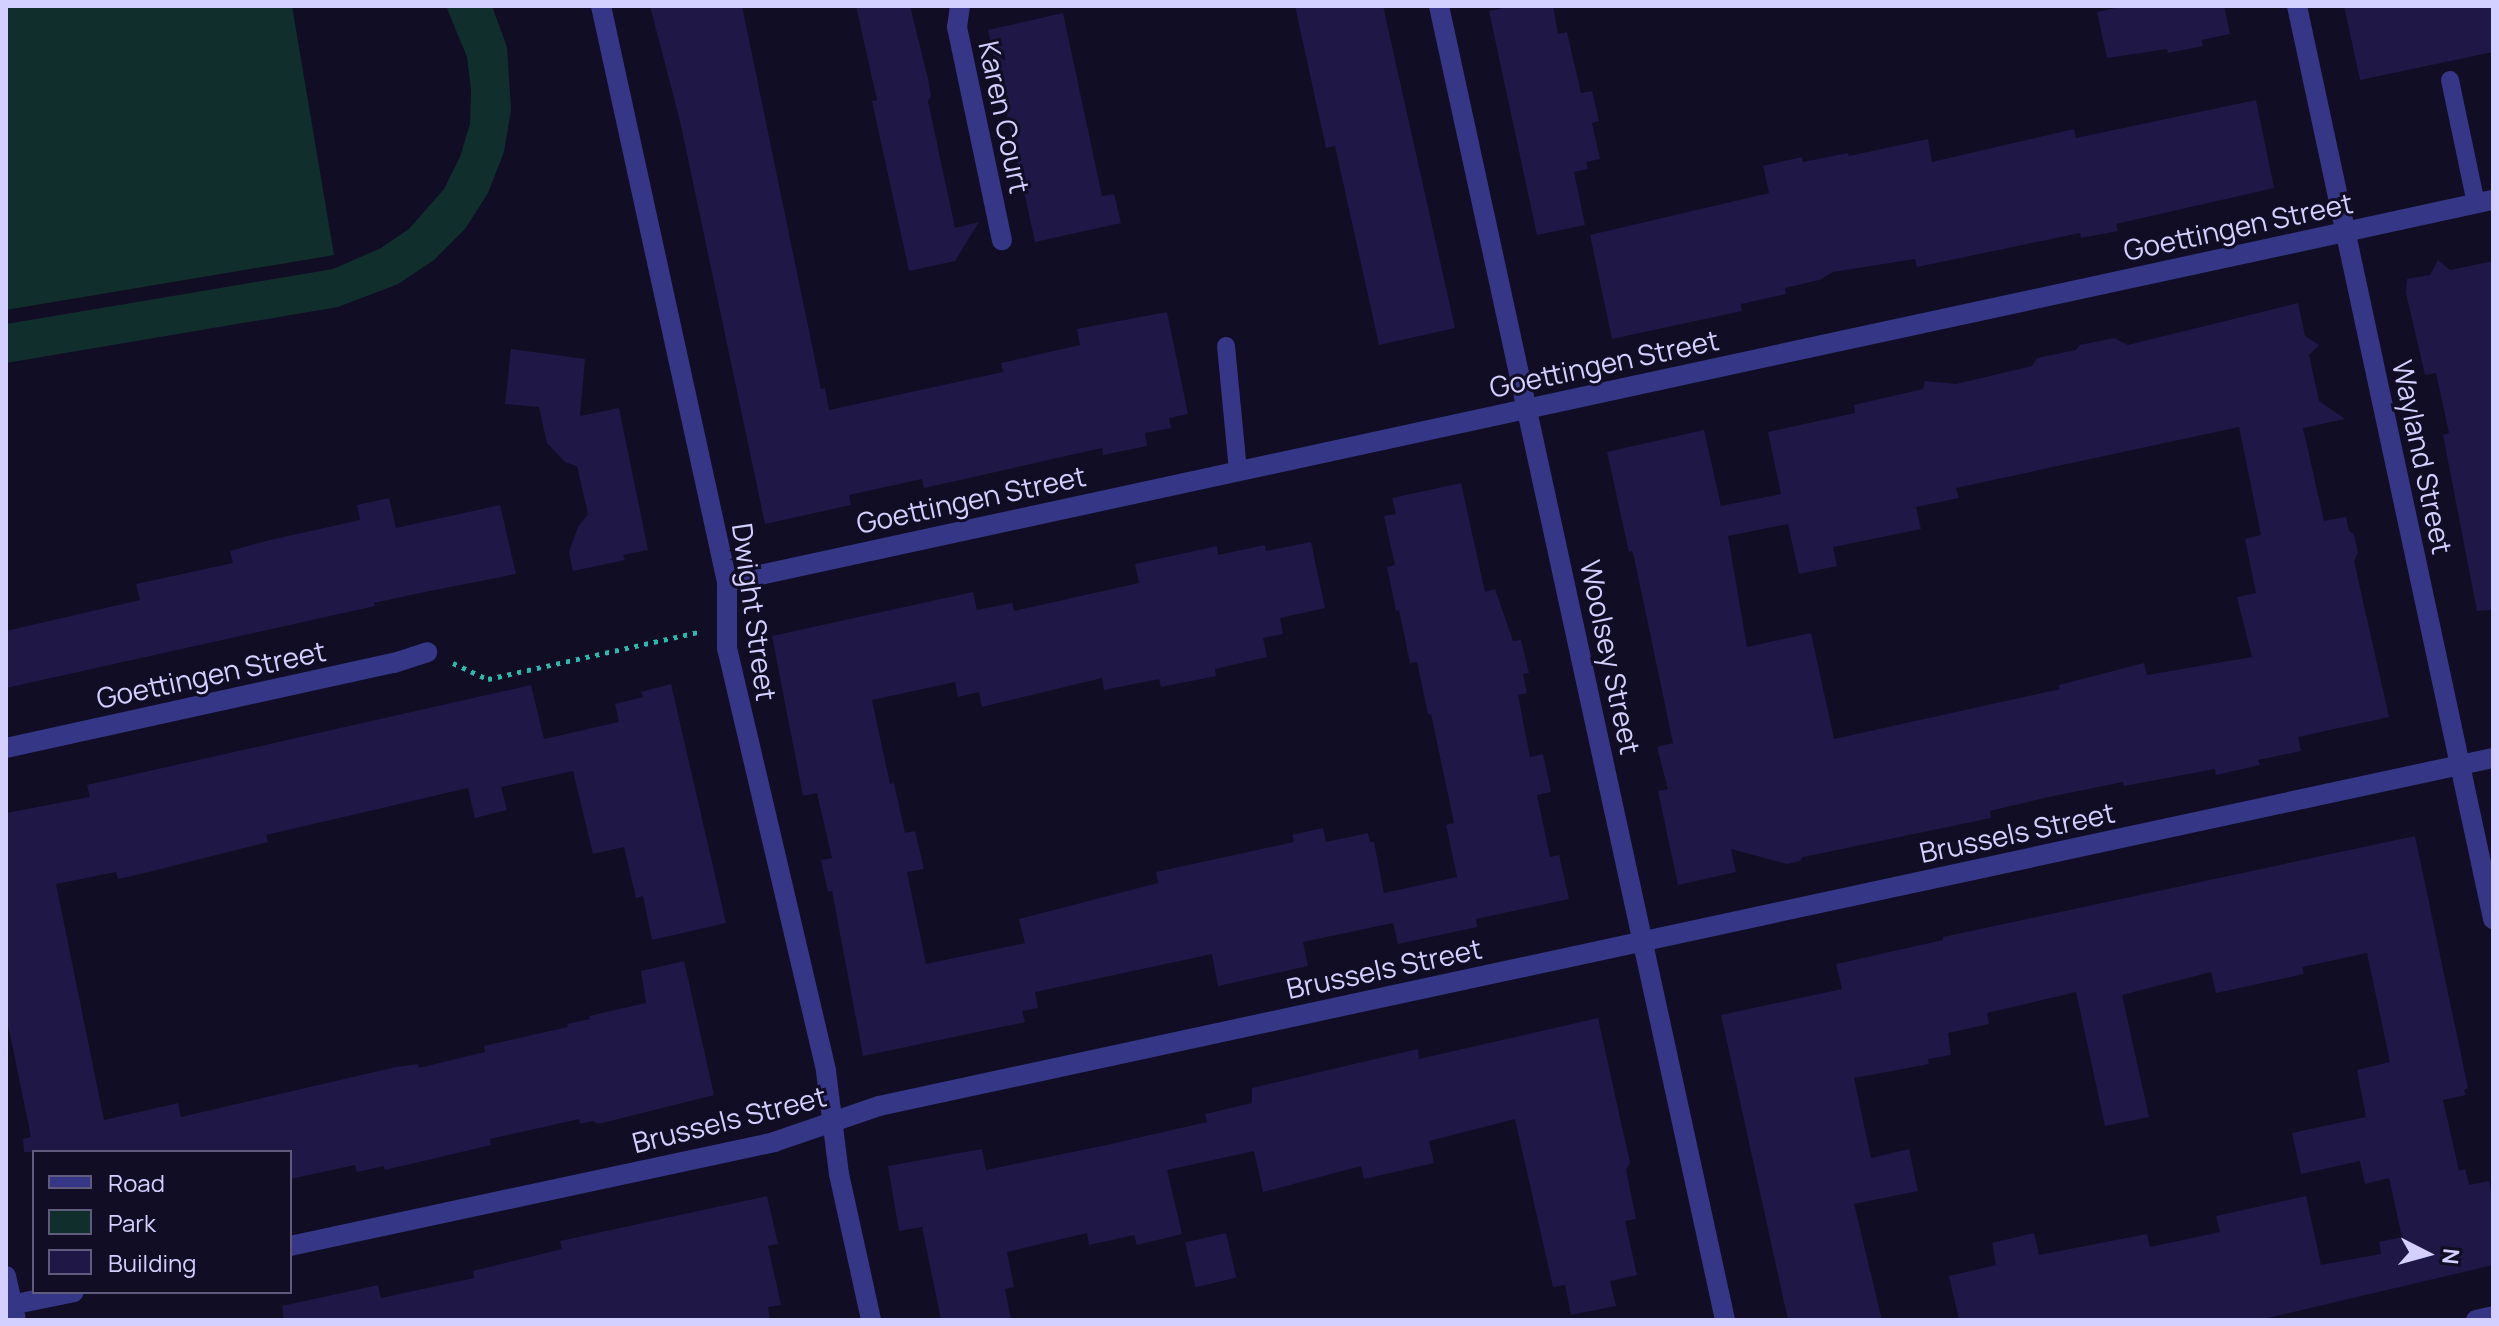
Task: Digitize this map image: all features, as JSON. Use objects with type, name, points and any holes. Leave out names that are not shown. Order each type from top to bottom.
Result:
[{"type":"street","name":"Dwight Street","points":[[601,6],[727,582],[727,648],[826,1071],[839,1174],[871,1320]]},
{"type":"street","name":"Karen Court","points":[[960,6],[957,27],[1002,240]]},
{"type":"street","name":"Woolsey Street","points":[[1439,6],[1529,408],[1725,1320]]},
{"type":"street","name":"Wayland Street","points":[[2297,6],[2493,919]]},
{"type":"street","name":"Goettingen Street","points":[[727,582],[2484,202]]},
{"type":"street","name":"Goettingen Street","points":[[6,748],[394,663],[427,652]]},
{"type":"street","name":"Brussels Street","points":[[292,1246],[774,1142],[879,1106],[2493,758]]},
{"type":"street","points":[[6,1276],[11,1310],[67,1294]]},
{"type":"street","points":[[2476,1320],[2493,1316]]},
{"type":"lane","points":[[2450,80],[2484,202]]},
{"type":"lane","points":[[1226,346],[1238,470]]},
{"type":"path","points":[[488,679],[726,625]]},
{"type":"green space","points":[[6,6],[292,6],[334,255],[6,310]]},
{"type":"green space","points":[[446,6],[492,6],[507,47],[511,110],[504,152],[488,193],[465,229],[434,260],[398,284],[338,307],[6,363],[6,324],[333,269],[381,248],[409,229],[444,189],[460,157],[470,124],[471,90],[467,57]]},
{"type":"building","points":[[650,6],[742,6],[821,389],[825,388],[829,410],[1003,372],[1001,363],[1080,345],[1077,329],[1167,312],[1188,414],[1169,418],[1171,428],[1145,433],[1147,446],[1103,455],[1102,448],[924,488],[922,479],[849,495],[851,505],[765,524],[680,121]]},
{"type":"building","points":[[856,6],[910,6],[928,79],[931,96],[928,101],[955,228],[979,222],[955,261],[909,271],[872,101],[877,100]]},
{"type":"building","points":[[1295,6],[1383,6],[1455,328],[1379,345],[1335,146],[1326,148]]},
{"type":"building","points":[[1512,6],[1553,6],[1558,34],[1567,32],[1581,93],[1592,91],[1599,121],[1592,123],[1600,159],[1586,162],[1588,169],[1574,172],[1585,225],[1537,235],[1489,11]]},
{"type":"building","points":[[2125,6],[2224,6],[2230,34],[2202,40],[2203,46],[2168,53],[2167,49],[2107,58],[2097,12]]},
{"type":"building","points":[[2344,6],[2493,6],[2493,52],[2360,80]]},
{"type":"building","points":[[1063,13],[1102,196],[1114,194],[1121,223],[1035,242],[988,30]]},
{"type":"building","points":[[2256,100],[2274,188],[2116,224],[2118,231],[2081,238],[2080,233],[1917,267],[1915,259],[1833,272],[1819,280],[1785,288],[1786,294],[1741,304],[1742,311],[1612,339],[1590,235],[1769,193],[1763,166],[1802,157],[1803,162],[1848,153],[1849,156],[1928,139],[1932,162],[2074,129],[2076,138]]},
{"type":"building","points":[[2438,260],[2450,270],[2493,261],[2493,610],[2477,611],[2443,435],[2449,433],[2436,373],[2425,375],[2406,293],[2407,279],[2430,275]]},
{"type":"building","points":[[2298,303],[2305,336],[2319,345],[2309,355],[2319,401],[2345,419],[2303,428],[2324,521],[2346,517],[2349,531],[2354,534],[2358,553],[2354,561],[2389,717],[2298,737],[2301,751],[2258,760],[2260,765],[2216,775],[2215,769],[2124,786],[2123,782],[2049,797],[1990,811],[1991,818],[1803,857],[1800,861],[1787,864],[1731,849],[1736,872],[1678,885],[1658,791],[1668,789],[1657,747],[1673,743],[1634,557],[1632,551],[1629,552],[1607,452],[1704,430],[1721,506],[1781,494],[1768,432],[1855,413],[1854,405],[1923,389],[1925,381],[1956,384],[2032,366],[2037,358],[2114,338],[2128,345]],"holes":[[[2239,427],[2261,535],[2245,539],[2256,593],[2237,597],[2252,657],[2147,675],[2144,663],[2059,685],[2060,689],[1834,739],[1811,633],[1747,647],[1728,536],[1788,524],[1799,574],[1837,566],[1833,547],[1921,529],[1916,507],[1959,498],[1956,488]]]},
{"type":"building","points":[[511,349],[585,359],[580,416],[619,408],[648,550],[623,555],[625,560],[573,571],[569,552],[578,527],[588,514],[577,466],[565,462],[547,443],[539,407],[505,404]]},
{"type":"building","points":[[1461,483],[1485,592],[1495,589],[1513,641],[1521,640],[1529,673],[1523,674],[1527,693],[1518,695],[1530,757],[1543,754],[1551,792],[1537,795],[1550,857],[1559,855],[1569,899],[1476,919],[1477,927],[1398,944],[1393,923],[1303,942],[1308,966],[1218,986],[1212,954],[1035,992],[1038,1008],[1022,1011],[1025,1022],[863,1056],[832,891],[828,892],[821,860],[832,858],[817,793],[803,796],[772,636],[973,592],[977,610],[1012,603],[1014,611],[1139,583],[1135,564],[1217,546],[1218,555],[1265,545],[1266,551],[1311,542],[1325,608],[1280,618],[1283,634],[1263,638],[1267,657],[1215,669],[1216,676],[1161,687],[1159,679],[1104,690],[1102,678],[982,707],[979,692],[958,697],[955,682],[872,700],[890,784],[894,783],[905,833],[915,831],[924,869],[907,872],[926,964],[1025,943],[1019,919],[1158,883],[1156,872],[1294,842],[1292,835],[1323,828],[1326,842],[1368,833],[1370,842],[1374,842],[1384,893],[1457,877],[1446,825],[1454,823],[1417,662],[1410,663],[1399,610],[1396,611],[1387,567],[1395,565],[1384,516],[1396,514],[1392,498]]},
{"type":"building","points":[[389,498],[396,528],[500,505],[516,574],[374,603],[375,606],[6,688],[6,631],[140,600],[136,584],[233,563],[230,551],[360,520],[357,505]]},
{"type":"building","points":[[671,684],[726,923],[652,940],[643,896],[636,898],[624,847],[593,854],[573,771],[501,787],[507,810],[475,818],[468,788],[266,835],[268,842],[149,872],[118,879],[116,872],[56,884],[104,1120],[178,1103],[181,1117],[396,1067],[418,1064],[419,1068],[485,1052],[484,1046],[568,1027],[567,1024],[590,1019],[589,1016],[646,1003],[641,971],[684,961],[714,1095],[598,1124],[593,1121],[580,1124],[579,1119],[490,1139],[491,1145],[385,1170],[384,1166],[357,1172],[355,1165],[292,1179],[292,1150],[24,1152],[23,1139],[31,1137],[6,1015],[6,813],[90,797],[87,785],[531,685],[544,739],[619,722],[615,704],[643,697],[641,692]]},
{"type":"building","points":[[2415,836],[2468,1088],[2464,1090],[2466,1095],[2443,1100],[2459,1171],[2465,1169],[2469,1185],[2489,1181],[2493,1203],[2493,1265],[2259,1320],[1959,1320],[1949,1276],[1996,1265],[1992,1243],[2034,1233],[2039,1255],[2147,1234],[2150,1247],[2220,1232],[2216,1216],[2306,1196],[2321,1265],[2381,1254],[2379,1242],[2402,1237],[2389,1178],[2365,1184],[2360,1161],[2301,1174],[2292,1133],[2366,1117],[2357,1070],[2390,1062],[2367,953],[2302,967],[2304,974],[2216,993],[2211,972],[2122,995],[2149,1117],[2105,1126],[2076,992],[1987,1013],[1989,1024],[1948,1033],[1951,1055],[1928,1059],[1929,1064],[1854,1078],[1871,1158],[1909,1149],[1918,1191],[1854,1204],[1882,1320],[1788,1320],[1721,1015],[1842,989],[1836,964],[1943,940],[1943,937]]},
{"type":"building","points":[[1598,1018],[1630,1163],[1626,1170],[1636,1219],[1625,1221],[1637,1275],[1610,1281],[1616,1306],[1571,1315],[1565,1285],[1553,1287],[1515,1119],[1429,1141],[1434,1163],[1364,1179],[1361,1166],[1263,1192],[1254,1151],[1167,1170],[1182,1234],[1137,1245],[1134,1235],[1089,1245],[1087,1233],[1007,1252],[1014,1287],[1005,1289],[1011,1320],[941,1320],[922,1227],[899,1231],[888,1166],[982,1149],[986,1170],[1111,1144],[1207,1122],[1205,1114],[1252,1103],[1252,1088],[1418,1049],[1419,1059]]},
{"type":"building","points":[[767,1196],[778,1244],[768,1246],[781,1305],[768,1307],[770,1320],[284,1320],[282,1306],[378,1285],[381,1298],[474,1278],[473,1271],[562,1249],[560,1241]]},
{"type":"building","points":[[1226,1233],[1236,1278],[1195,1287],[1185,1242]]}]
